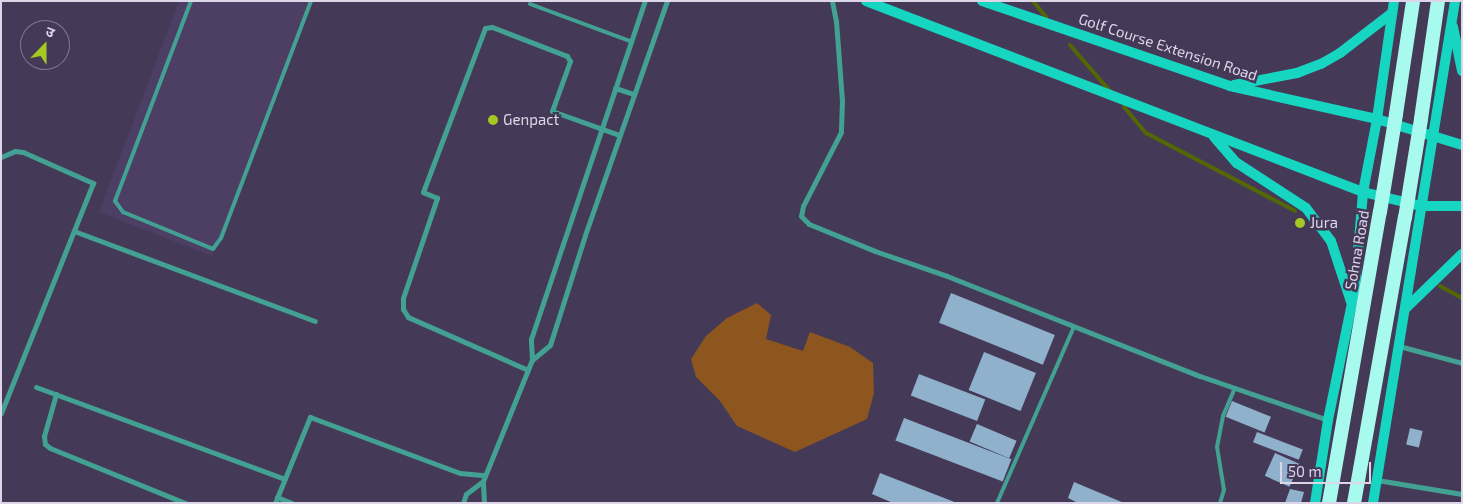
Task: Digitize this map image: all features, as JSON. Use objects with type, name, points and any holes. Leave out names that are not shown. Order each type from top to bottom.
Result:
[{"type":"highway","name":"Sohna Road","points":[[1329,503],[1380,212],[1413,1]]},
{"type":"highway","points":[[1354,503],[1405,218],[1438,1]]},
{"type":"main road","points":[[866,1],[1213,136],[1363,192],[1421,206],[1462,206]]},
{"type":"main road","name":"Golf Course Extension Road","points":[[982,1],[1230,86],[1377,120],[1462,145]]},
{"type":"main road","points":[[1315,503],[1328,420],[1351,304],[1363,192],[1377,120],[1394,1]]},
{"type":"main road","points":[[1373,503],[1455,1]]},
{"type":"main road","points":[[1230,86],[1297,72],[1321,64],[1340,53],[1392,13]]},
{"type":"main road","points":[[1452,19],[1462,71]]},
{"type":"main road","points":[[1213,136],[1238,163],[1306,208],[1332,241],[1351,304]]},
{"type":"main road","points":[[1405,309],[1462,254]]},
{"type":"street","points":[[484,503],[483,481],[532,360],[531,339],[645,1]]},
{"type":"street","points":[[532,360],[550,345],[584,235],[667,1]]},
{"type":"street","points":[[832,1],[836,21],[842,100],[841,132],[803,206],[801,216],[809,224],[1235,388],[1328,420]]},
{"type":"street","points":[[528,370],[408,317],[403,309],[403,298],[437,198],[424,192],[485,28],[492,27],[566,56],[570,61],[552,111],[619,135]]},
{"type":"street","points":[[615,88],[634,94]]},
{"type":"street","points":[[1,157],[15,152],[23,152],[93,183],[1,413]]},
{"type":"street","points":[[74,231],[315,321]]},
{"type":"street","points":[[1399,346],[1462,363]]},
{"type":"street","points":[[36,387],[285,479]]},
{"type":"street","points":[[56,394],[44,436],[46,444],[50,448],[185,503]]},
{"type":"street","points":[[292,503],[276,500],[310,417],[453,471],[485,475]]},
{"type":"street","points":[[1377,480],[1462,494]]},
{"type":"street","points":[[463,503],[466,494],[483,481]]},
{"type":"lane","points":[[191,1],[115,201],[123,212],[213,249],[221,238],[311,1]]},
{"type":"lane","points":[[530,4],[632,42]]},
{"type":"lane","points":[[997,503],[1074,327]]},
{"type":"lane","points":[[1220,503],[1224,490],[1216,447],[1223,416],[1235,388]]},
{"type":"shaded area","points":[[179,1],[310,1],[212,256],[99,212]]},
{"type":"shaded area","points":[[757,303],[771,315],[766,339],[803,351],[810,332],[850,347],[873,363],[874,393],[867,419],[795,452],[737,426],[720,401],[696,377],[691,359],[706,336],[727,318]]},
{"type":"building","points":[[951,293],[1055,335],[1043,365],[939,323]]},
{"type":"building","points":[[984,352],[1036,373],[1021,411],[969,390]]},
{"type":"building","points":[[919,374],[985,399],[977,421],[911,395]]},
{"type":"building","points":[[1232,401],[1271,417],[1265,432],[1226,417]]},
{"type":"building","points":[[904,418],[1011,459],[1003,482],[895,440]]},
{"type":"building","points":[[977,424],[1017,441],[1009,458],[970,441]]},
{"type":"building","points":[[1410,428],[1423,431],[1419,447],[1406,445]]},
{"type":"building","points":[[1257,432],[1303,450],[1299,460],[1253,442]]},
{"type":"building","points":[[1275,453],[1300,464],[1289,487],[1265,476]]},
{"type":"building","points":[[880,473],[957,503],[893,503],[872,494]]},
{"type":"building","points":[[1074,482],[1124,503],[1078,503],[1068,498]]},
{"type":"building","points":[[1290,489],[1304,492],[1301,503],[1285,503]]},
{"type":"waterway","points":[[1033,1],[1046,17]]},
{"type":"waterway","points":[[1070,45],[1109,90]]},
{"type":"waterway","points":[[1124,107],[1146,133],[1295,211]]},
{"type":"waterway","points":[[1440,286],[1462,298]]},
{"type":"place","name":"Genpact","points":[[493,120]]},
{"type":"place","name":"Jura","points":[[1300,223]]}]
